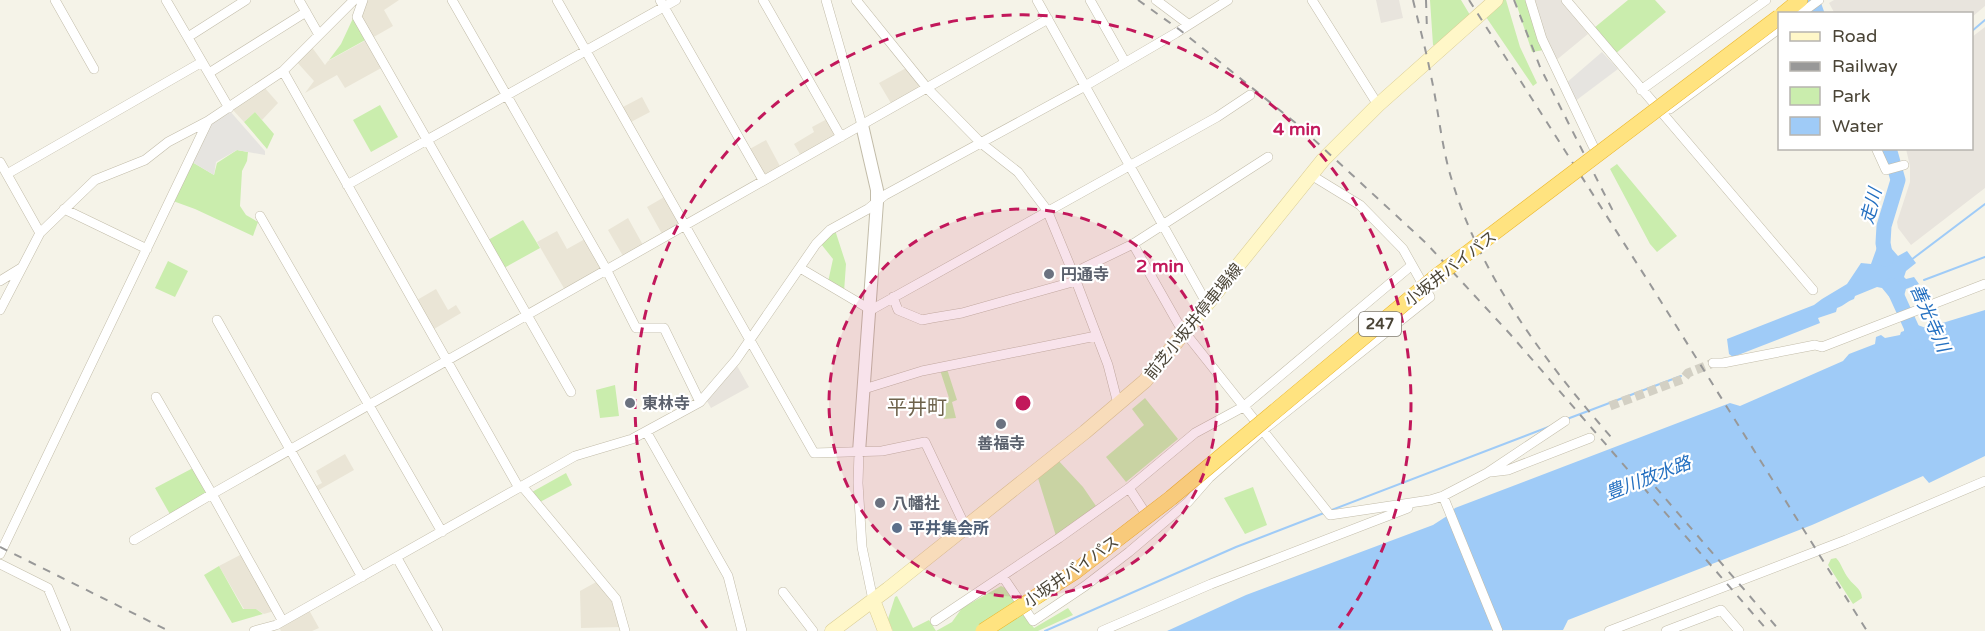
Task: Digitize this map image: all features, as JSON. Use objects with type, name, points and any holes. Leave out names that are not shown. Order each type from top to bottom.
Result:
[{"type":"highway","name":"247","points":[[1790,12],[1800,0]]},
{"type":"highway","name":"小坂井バイパス","points":[[983,631],[1076,571],[1171,498],[1437,276],[1778,25]]},
{"type":"main road","name":"前芝小坂井停車場線","points":[[832,631],[1145,381],[1323,160],[1378,105],[1496,0]]},
{"type":"main road","points":[[873,600],[885,631]]},
{"type":"street","points":[[55,0],[94,69]]},
{"type":"street","points":[[167,0],[229,108]]},
{"type":"street","points":[[188,37],[246,0]]},
{"type":"street","points":[[299,0],[319,35]]},
{"type":"street","points":[[0,310],[40,232],[95,180],[145,160],[168,142],[208,121],[283,71],[354,0]]},
{"type":"street","points":[[363,0],[357,17],[571,392]]},
{"type":"street","points":[[453,0],[606,269],[636,328],[664,328],[700,402]]},
{"type":"street","points":[[557,0],[814,453],[882,451],[925,442],[965,526]]},
{"type":"street","points":[[347,185],[507,97],[662,3],[676,0]]},
{"type":"street","points":[[763,0],[841,137]]},
{"type":"street","points":[[826,0],[862,125],[877,190],[858,483],[862,547],[873,600]]},
{"type":"street","points":[[856,0],[927,87],[981,143],[1018,172],[1047,210],[1108,365],[1118,404]]},
{"type":"street","points":[[1037,0],[1207,304]]},
{"type":"street","points":[[1090,0],[1125,62]]},
{"type":"street","points":[[1156,0],[1188,24]]},
{"type":"street","points":[[254,631],[280,625],[584,452],[647,433],[700,402],[736,360],[816,244],[830,230],[898,187],[1085,86],[1228,0]]},
{"type":"street","points":[[1312,0],[1378,105]]},
{"type":"street","points":[[1530,0],[1545,47],[1593,146]]},
{"type":"street","points":[[1566,0],[1813,290]]},
{"type":"street","points":[[1641,90],[1766,0]]},
{"type":"street","points":[[1803,12],[1819,0]]},
{"type":"street","points":[[662,3],[763,180]]},
{"type":"street","points":[[209,73],[306,12]]},
{"type":"street","points":[[134,540],[1048,19]]},
{"type":"street","points":[[1663,114],[1778,25]]},
{"type":"street","points":[[7,174],[202,62]]},
{"type":"street","points":[[283,71],[521,487],[604,582],[616,599],[625,631]]},
{"type":"street","points":[[870,310],[1217,117],[1251,95]]},
{"type":"street","points":[[0,554],[208,121]]},
{"type":"street","points":[[1877,150],[1886,170],[1904,165]]},
{"type":"street","points":[[893,297],[898,310],[922,320],[962,312],[1075,277],[1162,227],[1268,157]]},
{"type":"street","points":[[0,162],[40,232]]},
{"type":"street","points":[[1003,577],[1033,621],[1085,586],[1146,538],[1188,502],[1209,478],[1262,431],[1430,297],[1403,249],[1360,205],[1311,175]]},
{"type":"street","points":[[64,209],[147,249]]},
{"type":"street","points":[[260,216],[442,532]]},
{"type":"street","points":[[1133,244],[1179,325],[1330,515],[1443,498],[1487,473],[1566,422]]},
{"type":"street","points":[[936,621],[1129,488],[1195,433],[1243,407],[1412,265]]},
{"type":"street","points":[[0,281],[23,267]]},
{"type":"street","points":[[800,268],[870,310]]},
{"type":"street","points":[[1713,363],[1815,345],[1822,347],[1985,284]]},
{"type":"street","points":[[217,320],[362,577]]},
{"type":"street","points":[[864,389],[922,371],[1096,336]]},
{"type":"street","points":[[156,397],[212,494],[280,625]]},
{"type":"street","points":[[647,433],[728,576],[742,631]]},
{"type":"street","points":[[1487,473],[1508,470],[1590,438]]},
{"type":"street","points":[[1609,631],[1846,540],[1985,481]]},
{"type":"street","points":[[1129,488],[1144,511]]},
{"type":"street","points":[[1443,498],[1498,631]]},
{"type":"street","points":[[1102,631],[1211,584],[1430,500]]},
{"type":"street","points":[[397,558],[438,631]]},
{"type":"street","points":[[0,564],[48,588],[66,631]]},
{"type":"street","points":[[783,592],[813,631]]},
{"type":"street","points":[[1666,631],[1720,610],[1739,631]]},
{"type":"shaded area","points":[[364,0],[399,0],[384,10],[393,26],[372,38],[358,14]]},
{"type":"shaded area","points":[[1376,0],[1399,0],[1403,18],[1381,23]]},
{"type":"shaded area","points":[[1531,0],[1561,0],[1588,34],[1554,62]]},
{"type":"shaded area","points":[[1834,0],[1985,0],[1985,6],[1973,16],[1973,12],[1834,12],[1829,3]]},
{"type":"shaded area","points":[[1985,27],[1985,188],[1911,245],[1898,228],[1897,222],[1910,182],[1910,166],[1906,150],[1973,150],[1973,36]]},
{"type":"shaded area","points":[[368,39],[383,67],[345,88],[337,75],[305,93],[314,81],[296,61],[311,46],[325,65],[328,61]]},
{"type":"shaded area","points":[[1602,52],[1618,69],[1574,102],[1565,84]]},
{"type":"shaded area","points":[[908,67],[922,88],[892,105],[879,83]]},
{"type":"shaded area","points":[[264,87],[278,103],[262,120],[255,112],[244,122],[232,109]]},
{"type":"shaded area","points":[[642,97],[650,112],[629,123],[621,108]]},
{"type":"shaded area","points":[[229,110],[265,151],[265,155],[237,150],[216,162],[214,175],[192,162],[208,128]]},
{"type":"shaded area","points":[[829,118],[839,135],[801,156],[794,144],[814,132],[812,127]]},
{"type":"shaded area","points":[[766,140],[781,168],[764,178],[748,150]]},
{"type":"shaded area","points":[[666,196],[681,223],[662,234],[647,207]]},
{"type":"shaded area","points":[[628,218],[643,245],[623,256],[608,230]]},
{"type":"shaded area","points":[[557,231],[567,249],[585,239],[602,269],[565,290],[537,242]]},
{"type":"shaded area","points":[[436,289],[448,310],[456,305],[461,313],[434,329],[417,300]]},
{"type":"shaded area","points":[[736,364],[749,387],[711,408],[707,401]]},
{"type":"shaded area","points":[[345,454],[354,470],[317,491],[314,487],[322,483],[316,471]]},
{"type":"shaded area","points":[[242,554],[274,611],[264,614],[256,609],[244,609],[219,566]]},
{"type":"shaded area","points":[[598,581],[614,599],[621,627],[581,628],[580,591]]},
{"type":"shaded area","points":[[309,610],[319,628],[312,631],[281,631],[279,627]]},
{"type":"green space","points":[[1430,0],[1461,0],[1470,15],[1435,46],[1433,45]]},
{"type":"green space","points":[[1502,0],[1506,0],[1520,47],[1537,83],[1533,86],[1484,14]]},
{"type":"green space","points":[[1515,0],[1527,0],[1544,50],[1532,52]]},
{"type":"green space","points":[[1628,0],[1655,0],[1666,12],[1615,54],[1594,28]]},
{"type":"green space","points":[[355,14],[367,39],[329,60],[341,44]]},
{"type":"green space","points":[[380,105],[398,137],[371,152],[353,120]]},
{"type":"green space","points":[[255,112],[274,134],[267,149],[244,122]]},
{"type":"green space","points":[[237,150],[248,152],[242,171],[240,206],[246,215],[258,222],[253,236],[173,201],[192,162],[214,175],[217,163]]},
{"type":"green space","points":[[1617,164],[1677,236],[1657,252],[1650,244],[1610,169]]},
{"type":"green space","points":[[523,220],[540,248],[504,268],[488,240]]},
{"type":"green space","points":[[835,230],[846,264],[844,292],[828,282],[833,259],[821,244]]},
{"type":"green space","points":[[168,261],[188,271],[175,297],[155,288]]},
{"type":"green space","points":[[947,369],[957,400],[952,402],[956,418],[944,419],[939,400],[949,398],[940,370]]},
{"type":"green space","points":[[615,385],[619,416],[600,418],[596,390]]},
{"type":"green space","points":[[1145,398],[1178,439],[1126,482],[1106,457],[1144,425],[1132,409]]},
{"type":"green space","points":[[1057,459],[1083,487],[1096,506],[1056,536],[1037,475]]},
{"type":"green space","points":[[193,468],[208,495],[171,516],[155,488]]},
{"type":"green space","points":[[566,473],[572,485],[540,502],[532,492]]},
{"type":"green space","points":[[1253,487],[1267,525],[1245,534],[1224,498]]},
{"type":"green space","points":[[1836,558],[1847,576],[1859,589],[1862,598],[1853,604],[1828,565],[1831,559]]},
{"type":"green space","points":[[219,566],[243,609],[256,609],[263,614],[232,623],[204,575]]},
{"type":"green space","points":[[1001,586],[1005,588],[1034,628],[1068,608],[1073,615],[1038,631],[936,631],[952,622],[962,608]]},
{"type":"green space","points":[[897,596],[913,628],[929,620],[936,631],[893,631],[888,619],[895,597]]},
{"type":"water","points":[[1880,239],[1884,240],[1898,256],[1907,251],[1916,263],[1906,271],[1904,277],[1906,279],[1914,277],[1919,284],[1906,289],[1902,303],[1896,305],[1882,288],[1877,287],[1855,296],[1854,299],[1837,308],[1836,312],[1818,318],[1820,323],[1733,357],[1729,354],[1727,339],[1814,305],[1847,284],[1861,263],[1871,264]]},
{"type":"water","name":"豊川放水路","points":[[1985,310],[1985,456],[1929,483],[1923,476],[1812,525],[1568,620],[1563,630],[1167,631],[1246,595],[1433,525],[1455,508],[1730,403],[1740,406],[1843,361],[1849,354],[1875,344],[1876,337],[1881,335],[1885,338],[1900,335],[1904,327],[1912,323],[1926,328]]},
{"type":"waterway","name":"走川","points":[[1812,0],[1816,12]]},
{"type":"waterway","points":[[1973,30],[1985,20]]},
{"type":"waterway","name":"走川","points":[[1886,259],[1883,243],[1884,226],[1898,180],[1890,150]]},
{"type":"waterway","name":"善光寺川","points":[[1911,260],[1985,204]]},
{"type":"waterway","points":[[1924,280],[1985,257]]},
{"type":"waterway","name":"善光寺川","points":[[1892,285],[1918,342]]},
{"type":"waterway","points":[[1567,419],[1681,376]]},
{"type":"waterway","points":[[1329,511],[1551,426]]},
{"type":"waterway","points":[[1045,631],[1236,547],[1324,513]]},
{"type":"tunnel","points":[[1610,406],[1683,379],[1688,373],[1713,363]]},
{"type":"railway","points":[[1138,0],[1180,30],[1297,124],[1426,243],[1510,334],[1768,631]]},
{"type":"railway","points":[[1413,0],[1429,66],[1450,174],[1462,211],[1478,247],[1496,281],[1538,346],[1611,437]]},
{"type":"railway","points":[[1426,0],[1427,31]]},
{"type":"railway","points":[[1469,0],[1867,631]]},
{"type":"railway","points":[[1514,0],[1540,67],[1615,215]]},
{"type":"railway","points":[[1645,475],[1780,631]]},
{"type":"railway","points":[[0,547],[169,631]]},
{"type":"place","name":"円通寺","points":[[1049,274]]},
{"type":"place","name":"東林寺","points":[[630,403]]},
{"type":"place","name":"善福寺","points":[[1001,424]]},
{"type":"place","name":"八幡社","points":[[880,503]]},
{"type":"place","name":"平井集会所","points":[[897,528]]},
{"type":"district","name":"平井町","points":[[917,407]]}]
